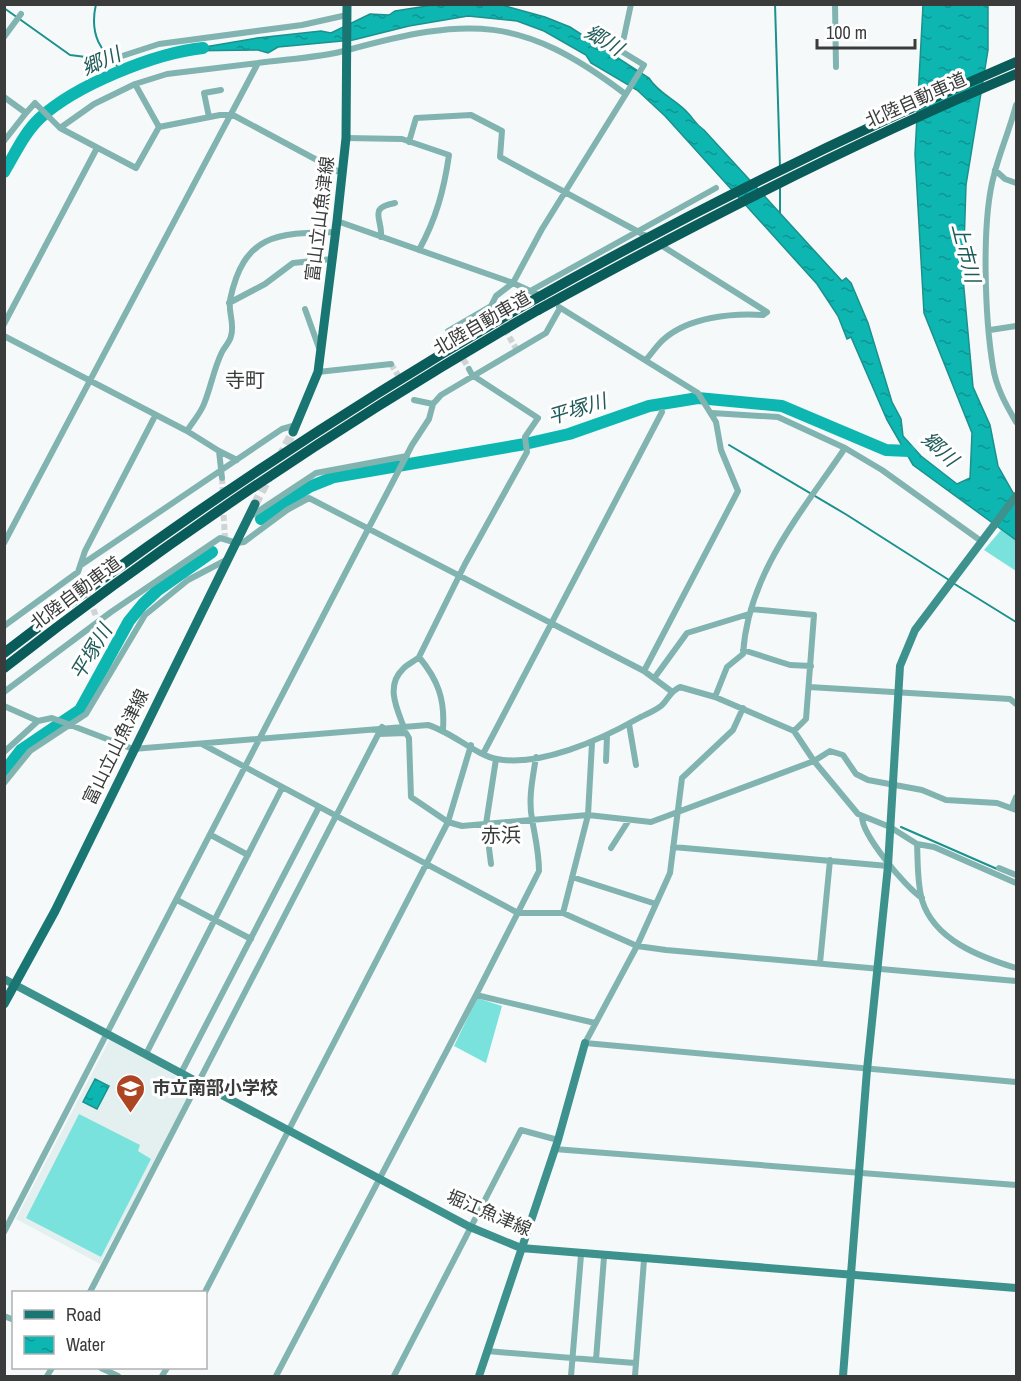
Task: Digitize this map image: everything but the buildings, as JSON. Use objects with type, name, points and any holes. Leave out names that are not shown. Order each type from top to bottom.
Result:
[{"type":"highway","name":"北陸自動車道","points":[[4,653],[171,529],[297,443],[528,303],[714,202],[900,113],[1017,62]]},
{"type":"highway","name":"北陸自動車道","points":[[4,668],[123,578],[274,472],[389,399],[538,310],[719,212],[902,124],[1017,74]]},
{"type":"main road","name":"富山立山魚津線","points":[[294,429],[318,372],[321,351],[346,138],[347,4]]},
{"type":"main road","name":"富山立山魚津線","points":[[4,1004],[55,911],[255,504]]},
{"type":"street","points":[[450,336],[448,331],[491,306],[496,296],[513,283],[625,92],[644,65],[621,51],[631,4]]},
{"type":"street","points":[[834,4],[836,67]]},
{"type":"street","points":[[4,37],[21,14]]},
{"type":"street","points":[[119,57],[159,44],[302,25],[347,15]]},
{"type":"street","points":[[60,128],[94,104],[135,84],[166,74],[258,63],[437,30],[474,27],[502,30],[545,43],[625,92]]},
{"type":"street","points":[[4,543],[258,63]]},
{"type":"street","points":[[135,84],[159,127]]},
{"type":"street","points":[[209,117],[204,93],[221,90]]},
{"type":"street","points":[[4,97],[26,113]]},
{"type":"street","points":[[4,141],[35,103],[60,128],[136,168],[159,127],[232,115],[343,174]]},
{"type":"street","points":[[1017,105],[995,170],[988,219],[987,275],[993,369],[1001,393],[1017,422]]},
{"type":"street","points":[[409,142],[416,118],[471,115],[502,131],[500,157],[637,231],[767,312],[763,315],[723,314],[695,323],[665,338],[646,360]]},
{"type":"street","points":[[346,138],[402,139],[449,155],[445,188],[434,222],[419,250]]},
{"type":"street","points":[[4,324],[97,148]]},
{"type":"street","points":[[995,170],[1005,179],[1017,183]]},
{"type":"street","points":[[532,290],[716,188]]},
{"type":"street","points":[[381,237],[377,216],[379,210],[383,206],[395,203]]},
{"type":"street","points":[[337,221],[532,290],[698,393],[711,412],[721,450],[738,491],[644,671]]},
{"type":"street","points":[[187,431],[203,406],[223,351],[231,339],[233,330],[229,303],[242,265],[257,244],[307,231],[335,232]]},
{"type":"street","points":[[229,303],[265,284],[293,263],[332,259]]},
{"type":"street","points":[[4,1232],[368,530],[429,418],[434,404],[441,395],[471,372],[546,333],[560,308]]},
{"type":"street","points":[[305,309],[321,351]]},
{"type":"street","points":[[990,330],[1017,326]]},
{"type":"street","points":[[4,336],[187,431],[237,460]]},
{"type":"street","points":[[318,372],[391,364]]},
{"type":"street","points":[[403,724],[394,704],[393,687],[402,669],[419,657],[459,576],[526,452],[525,437],[538,418],[471,372]]},
{"type":"street","points":[[414,400],[434,404]]},
{"type":"street","points":[[483,754],[662,412]]},
{"type":"street","points":[[711,412],[778,417],[844,448],[882,470],[982,540]]},
{"type":"street","points":[[80,571],[85,551],[155,416]]},
{"type":"street","points":[[4,626],[221,475],[237,460],[282,429],[294,429]]},
{"type":"street","points":[[715,697],[727,667],[743,654],[750,612],[767,564],[844,448]]},
{"type":"street","points":[[219,451],[221,475]]},
{"type":"street","points":[[249,517],[316,473],[407,456]]},
{"type":"street","points":[[843,1377],[867,1070],[888,864],[900,666],[915,630],[1017,496]]},
{"type":"street","points":[[4,692],[97,619],[219,538],[237,543],[244,542],[287,510],[309,498],[644,671],[671,691]]},
{"type":"street","points":[[4,783],[30,751],[72,725],[93,704],[145,615],[188,580],[228,559]]},
{"type":"street","points":[[655,677],[687,633],[750,612],[814,615],[806,719],[794,730]]},
{"type":"street","points":[[743,650],[790,665],[810,666]]},
{"type":"street","points":[[419,657],[439,686],[444,711],[442,729]]},
{"type":"street","points":[[91,1291],[381,730],[403,724],[428,724],[442,729],[483,754],[496,759],[515,760],[536,757],[592,743],[607,736],[661,706],[671,691],[680,687],[715,697],[794,730],[814,761],[862,816],[890,827],[917,844],[935,844],[1017,883]]},
{"type":"street","points":[[809,687],[1011,699],[1017,704]]},
{"type":"street","points":[[4,706],[38,721]]},
{"type":"street","points":[[479,1377],[558,1140],[585,1043],[637,946],[670,873],[682,778],[733,730],[743,708]]},
{"type":"street","points":[[4,752],[38,721],[52,718],[133,749],[381,730],[406,733],[410,738],[411,798],[448,822],[462,826],[588,815],[651,822],[814,761],[830,751],[843,755],[856,774],[881,784],[922,790],[946,801],[997,803],[1014,808],[1017,797]]},
{"type":"street","points":[[629,724],[636,765]]},
{"type":"street","points":[[606,760],[607,736]]},
{"type":"street","points":[[563,913],[588,815],[592,743]]},
{"type":"street","points":[[202,744],[518,913],[563,913],[637,946],[1017,981]]},
{"type":"street","points":[[206,1291],[448,822],[471,745]]},
{"type":"street","points":[[276,1377],[476,995],[538,871],[539,852],[532,819],[530,792],[536,757]]},
{"type":"street","points":[[491,864],[486,824],[496,759]]},
{"type":"street","points":[[146,1054],[282,788]]},
{"type":"street","points":[[181,1073],[319,807]]},
{"type":"street","points":[[862,816],[861,824],[888,864],[911,892],[922,898]]},
{"type":"street","points":[[611,848],[629,820]]},
{"type":"street","points":[[211,836],[248,855]]},
{"type":"street","points":[[917,844],[922,898],[927,914],[944,933],[986,959],[1017,968]]},
{"type":"street","points":[[673,847],[888,864]]},
{"type":"street","points":[[820,963],[830,860]]},
{"type":"street","points":[[999,868],[1017,875]]},
{"type":"street","points":[[572,877],[656,904]]},
{"type":"street","points":[[177,900],[251,939]]},
{"type":"street","name":"堀江魚津線","points":[[4,979],[471,1227],[521,1248],[604,1257],[1017,1288]]},
{"type":"street","points":[[476,995],[595,1023]]},
{"type":"street","points":[[585,1043],[1017,1082]]},
{"type":"street","points":[[394,1377],[520,1130],[558,1140]]},
{"type":"street","points":[[554,1149],[1017,1185]]},
{"type":"street","points":[[571,1377],[581,1255]]},
{"type":"street","points":[[596,1360],[604,1257]]},
{"type":"street","points":[[635,1377],[644,1260]]},
{"type":"street","points":[[487,1351],[635,1363]]},
{"type":"street","points":[[103,1369],[118,1377]]},
{"type":"shaded area","points":[[1001,530],[1016,540],[1016,571],[984,550]]},
{"type":"shaded area","points":[[477,998],[502,1006],[486,1063],[454,1046]]},
{"type":"shaded area","points":[[110,1039],[194,1086],[100,1264],[16,1219]]},
{"type":"shaded area","points":[[79,1114],[140,1145],[138,1151],[151,1159],[101,1257],[26,1218]]},
{"type":"water","points":[[433,5],[502,5],[545,17],[570,27],[649,78],[657,88],[683,108],[842,281],[846,278],[851,283],[868,323],[892,402],[901,419],[903,436],[921,456],[957,484],[970,478],[972,433],[924,313],[915,154],[923,5],[988,5],[988,50],[966,185],[963,278],[973,387],[990,425],[998,466],[1016,498],[1016,540],[913,465],[887,420],[851,337],[847,339],[838,316],[817,284],[665,116],[637,90],[591,63],[586,55],[544,31],[517,21],[468,16],[409,26],[353,40],[278,47],[268,53],[258,50],[181,51],[257,38],[321,31],[331,33],[370,14],[389,15],[395,11]]},
{"type":"water","points":[[95,1079],[109,1086],[97,1109],[83,1102]]},
{"type":"waterway","points":[[96,4],[94,25],[98,42],[123,71]]},
{"type":"waterway","points":[[775,4],[780,168]]},
{"type":"waterway","points":[[4,8],[70,55],[110,60]]},
{"type":"waterway","name":"郷川","points":[[4,172],[34,124],[74,94],[117,72],[162,56],[203,48]]},
{"type":"waterway","points":[[780,188],[780,213]]},
{"type":"waterway","name":"平塚川","points":[[261,519],[309,487],[334,477],[525,444],[569,434],[649,406],[698,398],[782,406],[886,450],[909,451]]},
{"type":"waterway","points":[[729,445],[847,515],[949,580]]},
{"type":"waterway","name":"平塚川","points":[[4,772],[21,750],[80,710],[129,621],[143,604],[158,590],[212,552]]},
{"type":"waterway","points":[[953,583],[1016,622]]},
{"type":"waterway","points":[[901,827],[997,869]]},
{"type":"tunnel","points":[[491,306],[517,350]]},
{"type":"tunnel","points":[[450,336],[469,369]]},
{"type":"tunnel","points":[[391,364],[401,380]]},
{"type":"tunnel","points":[[280,457],[293,432]]},
{"type":"tunnel","points":[[255,504],[269,477]]},
{"type":"tunnel","points":[[222,478],[223,495]]},
{"type":"tunnel","points":[[223,506],[225,538]]},
{"type":"tunnel","points":[[80,576],[96,616]]},
{"type":"place","name":"市立南部小学校","points":[[131,1114]]},
{"type":"district","name":"寺町","points":[[245,380]]},
{"type":"district","name":"赤浜","points":[[501,835]]},
{"type":"water label","name":"上市川","points":[[966,253]]}]
